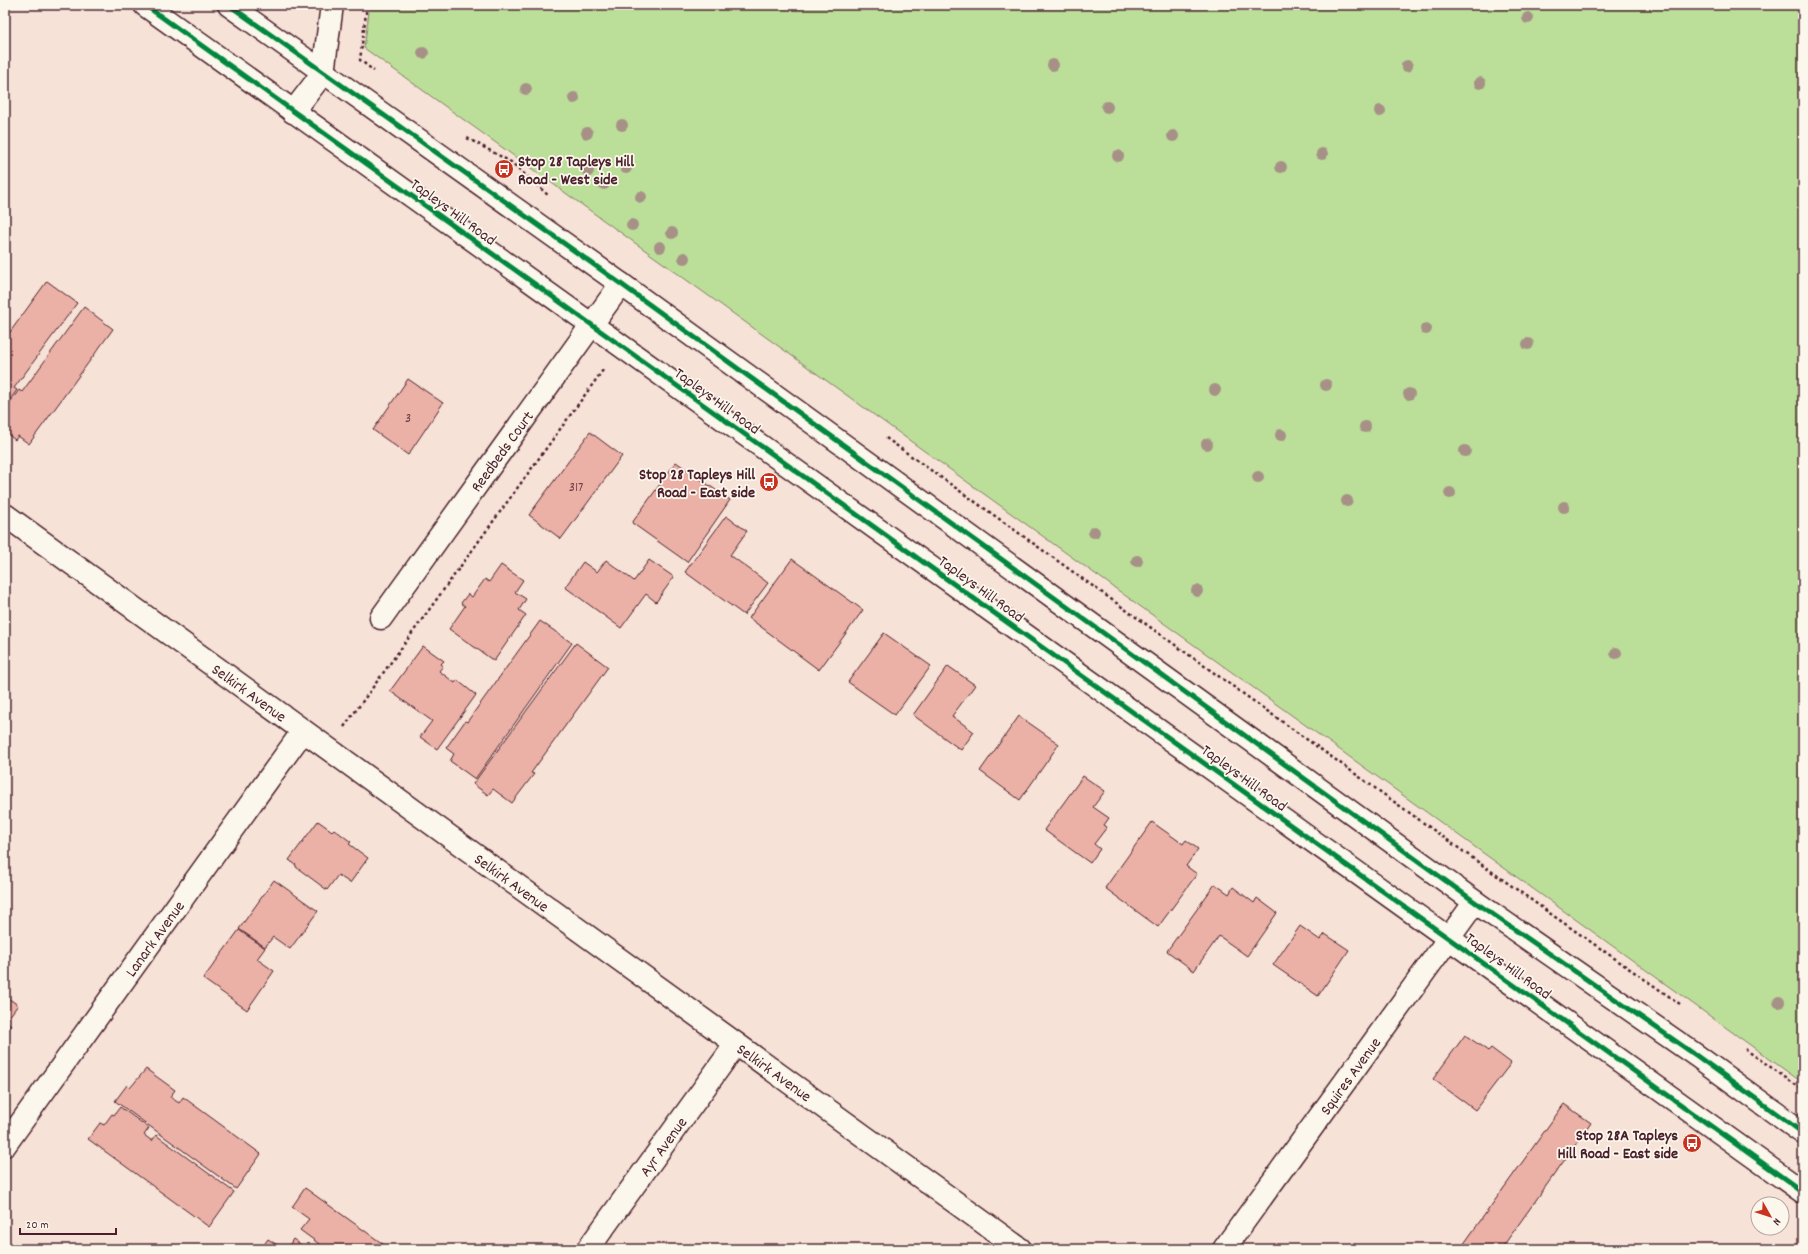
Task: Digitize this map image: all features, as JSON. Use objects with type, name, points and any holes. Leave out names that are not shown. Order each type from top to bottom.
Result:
[{"type":"main road","name":"Tapleys Hill Road","points":[[145,5],[1803,1192]]},
{"type":"main road","name":"Tapleys Hill Road","points":[[229,5],[322,73],[621,284],[1475,902],[1803,1133]]},
{"type":"main road","points":[[293,112],[322,73],[332,5]]},
{"type":"main road","name":"Reedbeds Court","points":[[382,618],[621,284]]},
{"type":"main road","name":"Selkirk Avenue","points":[[5,515],[1020,1249]]},
{"type":"main road","name":"Lanark Avenue","points":[[5,1145],[303,731]]},
{"type":"main road","name":"Squires Avenue","points":[[1224,1249],[1475,902]]},
{"type":"main road","name":"Ayr Avenue","points":[[588,1249],[736,1044]]},
{"type":"path","points":[[367,5],[360,60],[378,74]]},
{"type":"path","points":[[464,136],[510,162],[552,199]]},
{"type":"path","points":[[329,749],[603,370]]},
{"type":"path","points":[[881,435],[1542,908],[1680,1004]]},
{"type":"path","points":[[1745,1049],[1803,1090]]},
{"type":"green space","points":[[370,5],[1803,5],[1803,1083],[364,48]]},
{"type":"building","points":[[47,281],[77,303],[14,388],[17,390],[5,407],[5,339]]},
{"type":"building","points":[[84,307],[113,329],[29,444],[18,436],[15,440],[5,432],[9,425],[5,422],[5,409],[19,390],[22,392]]},
{"type":"building","points":[[408,379],[443,403],[408,455],[373,430]]},
{"type":"building","points":[[590,432],[622,456],[561,539],[529,515]]},
{"type":"building","points":[[676,462],[730,500],[687,562],[632,523]]},
{"type":"building","points":[[726,516],[747,531],[730,555],[768,583],[744,615],[685,572]]},
{"type":"building","points":[[792,559],[863,610],[819,670],[749,618]]},
{"type":"building","points":[[606,560],[634,581],[649,560],[674,577],[656,602],[646,594],[621,628],[565,587],[583,562],[597,572]]},
{"type":"building","points":[[501,565],[523,580],[515,592],[526,599],[519,610],[526,615],[494,661],[449,629],[465,606],[461,603],[468,594],[472,597],[485,579],[489,582]]},
{"type":"building","points":[[540,621],[572,643],[475,779],[450,761],[454,754],[446,748],[465,721],[467,722]]},
{"type":"building","points":[[884,633],[931,666],[895,715],[848,682]]},
{"type":"building","points":[[576,643],[608,667],[531,773],[534,774],[512,803],[493,789],[488,795],[473,784]]},
{"type":"building","points":[[423,646],[444,661],[441,664],[443,666],[439,671],[455,683],[457,680],[476,695],[437,749],[420,737],[432,721],[390,691]]},
{"type":"building","points":[[948,666],[975,685],[952,716],[974,732],[961,750],[913,715]]},
{"type":"building","points":[[1019,716],[1059,744],[1020,800],[980,771]]},
{"type":"building","points":[[1083,776],[1105,791],[1093,807],[1109,818],[1104,825],[1107,827],[1094,844],[1100,849],[1090,863],[1044,830]]},
{"type":"building","points":[[318,821],[332,831],[334,829],[351,842],[349,844],[368,858],[350,883],[338,875],[327,890],[289,860]]},
{"type":"building","points":[[1152,822],[1183,844],[1186,840],[1198,849],[1186,866],[1197,874],[1158,927],[1105,888]]},
{"type":"building","points":[[274,880],[318,911],[290,949],[273,937],[265,947],[239,929]]},
{"type":"building","points":[[1215,884],[1229,894],[1233,887],[1254,903],[1257,898],[1277,913],[1247,956],[1219,936],[1194,971],[1167,951]]},
{"type":"building","points":[[1300,926],[1320,940],[1325,934],[1349,950],[1318,996],[1273,965]]},
{"type":"building","points":[[239,930],[265,948],[257,959],[274,971],[247,1010],[203,979]]},
{"type":"building","points":[[5,996],[18,1005],[6,1021],[11,1025],[5,1034]]},
{"type":"building","points":[[1465,1035],[1488,1051],[1491,1048],[1511,1063],[1475,1110],[1433,1079]]},
{"type":"building","points":[[146,1069],[175,1090],[170,1097],[179,1103],[183,1097],[261,1154],[236,1189],[115,1101],[127,1085],[130,1088]]},
{"type":"building","points":[[1564,1104],[1591,1123],[1501,1249],[1469,1249],[1463,1245]]},
{"type":"building","points":[[120,1107],[149,1128],[144,1135],[152,1141],[156,1135],[234,1192],[209,1227],[88,1139],[100,1123],[104,1125],[112,1114],[114,1115]]},
{"type":"building","points":[[305,1188],[390,1249],[326,1249],[300,1230],[309,1219],[292,1207]]},
{"type":"building","points":[[268,1239],[283,1249],[261,1249]]},
{"type":"building","points":[[293,1239],[307,1249],[287,1249]]},
{"type":"cycle path","points":[[145,5],[1803,1192]]},
{"type":"cycle path","points":[[229,5],[621,284],[1475,902],[1697,1056],[1803,1133]]},
{"type":"place","name":"Stop 28 Tapleys Hill Road - West side","points":[[504,169]]},
{"type":"place","name":"Stop 28 Tapleys Hill Road - East side","points":[[769,482]]},
{"type":"place","name":"Stop 28A Tapleys Hill Road - East side","points":[[1692,1143]]}]
